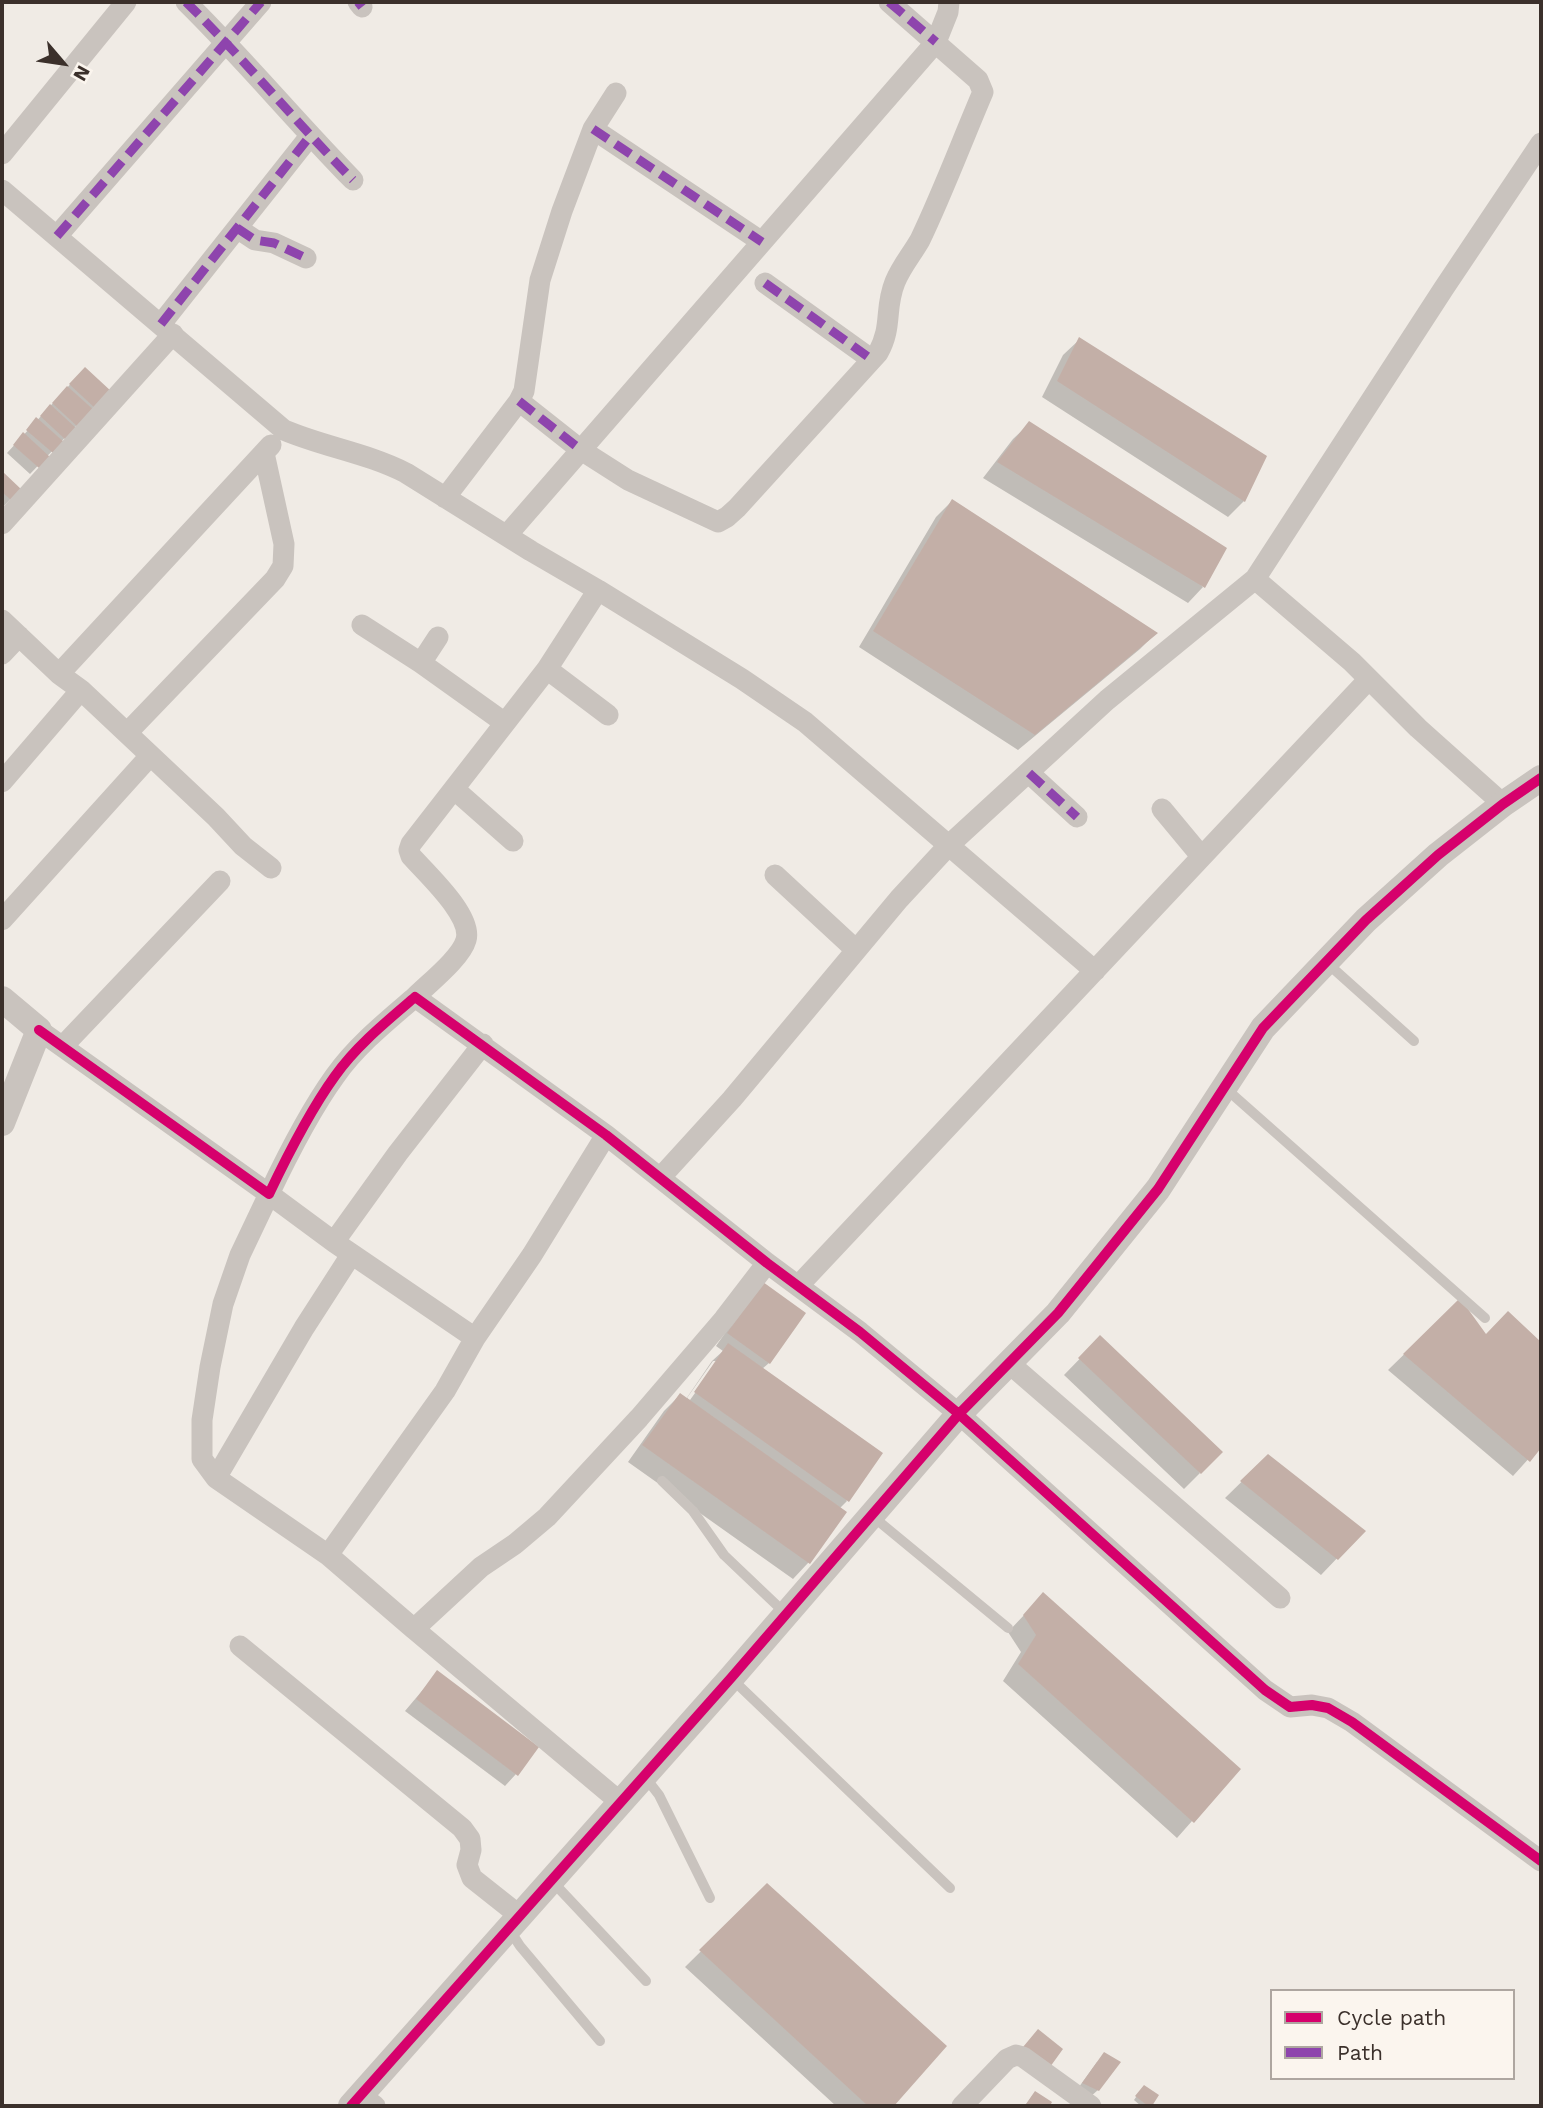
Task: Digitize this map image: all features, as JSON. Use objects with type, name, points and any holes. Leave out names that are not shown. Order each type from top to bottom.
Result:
[{"type":"street","points":[[2,154],[126,2]]},
{"type":"street","points":[[186,2],[225,40],[353,180]]},
{"type":"street","points":[[57,236],[225,40],[261,2]]},
{"type":"street","points":[[519,401],[581,450],[628,480],[718,522],[737,508],[871,359],[886,338],[887,303],[896,280],[918,243],[983,92],[978,80],[889,2]]},
{"type":"street","points":[[507,535],[936,42],[948,12],[949,2]]},
{"type":"street","points":[[445,498],[519,401],[528,372],[540,279],[593,129],[616,93]]},
{"type":"street","points":[[593,129],[762,242]]},
{"type":"street","points":[[2,524],[167,329],[237,228],[310,136]]},
{"type":"street","points":[[660,1178],[732,1099],[856,950],[948,846],[1107,699],[1255,579],[1541,143]]},
{"type":"street","points":[[3,193],[284,430],[333,449],[384,462],[598,590],[742,679],[805,722],[1095,971]]},
{"type":"street","points":[[237,228],[255,240],[274,243],[306,258]]},
{"type":"street","points":[[765,283],[871,359]]},
{"type":"street","points":[[59,674],[284,430]]},
{"type":"street","points":[[127,733],[275,579],[283,566],[284,544],[264,453]]},
{"type":"street","points":[[1255,579],[1369,679],[1418,728],[1503,804]]},
{"type":"street","points":[[598,590],[547,668],[418,834],[409,850],[411,856],[460,912],[467,926],[466,941],[455,957],[364,1044],[335,1076],[288,1154],[256,1184],[240,1255],[223,1304],[210,1367],[202,1420],[202,1459],[216,1479],[328,1555],[620,1802]]},
{"type":"street","points":[[2,620],[127,733],[243,846],[271,868]]},
{"type":"street","points":[[362,625],[505,723]]},
{"type":"street","points":[[2,654],[19,636]]},
{"type":"street","points":[[421,663],[438,636]]},
{"type":"street","points":[[547,668],[608,715]]},
{"type":"street","points":[[798,1286],[1369,679]]},
{"type":"street","points":[[2,782],[81,690]]},
{"type":"street","points":[[2,920],[150,756]]},
{"type":"street","points":[[1029,773],[1077,817]]},
{"type":"street","points":[[362,2103],[514,1922],[731,1678],[959,1414],[1058,1313],[1158,1189],[1263,1028],[1366,920],[1438,855],[1541,778]]},
{"type":"street","points":[[454,789],[513,841]]},
{"type":"street","points":[[1162,808],[1201,856]]},
{"type":"street","points":[[775,875],[856,950]]},
{"type":"street","points":[[63,1046],[220,881]]},
{"type":"street","points":[[415,997],[606,1135],[767,1263],[860,1332],[959,1414],[1265,1690],[1290,1707],[1312,1705],[1328,1708],[1352,1722],[1541,1861]]},
{"type":"street","points":[[2,999],[39,1030],[351,1255],[475,1338]]},
{"type":"street","points":[[2,1123],[39,1030]]},
{"type":"street","points":[[334,1242],[398,1153],[483,1044]]},
{"type":"street","points":[[328,1555],[445,1391],[475,1338],[533,1255],[606,1135]]},
{"type":"street","points":[[216,1479],[283,1361],[351,1255]]},
{"type":"street","points":[[414,1629],[481,1567],[515,1544],[547,1517],[639,1418],[724,1319],[767,1263]]},
{"type":"street","points":[[1010,1364],[1280,1598]]},
{"type":"street","points":[[240,1646],[462,1828],[470,1839],[471,1850],[467,1866],[472,1878],[514,1922]]},
{"type":"street","points":[[962,2106],[1007,2059],[1016,2056],[1023,2057],[1080,2103]]},
{"type":"lane","points":[[1325,961],[1414,1041]]},
{"type":"lane","points":[[1224,1087],[1485,1318]]},
{"type":"lane","points":[[663,1481],[693,1511],[724,1555],[786,1614]]},
{"type":"lane","points":[[871,1515],[1008,1628]]},
{"type":"lane","points":[[731,1678],[950,1888]]},
{"type":"lane","points":[[644,1775],[659,1796],[710,1898]]},
{"type":"lane","points":[[551,1880],[646,1981]]},
{"type":"lane","points":[[514,1922],[600,2041]]},
{"type":"building","points":[[1079,337],[1267,456],[1245,502],[1057,381]]},
{"type":"building","points":[[85,367],[112,392],[96,409],[69,384]]},
{"type":"building","points":[[67,386],[95,411],[79,428],[52,403]]},
{"type":"building","points":[[50,404],[77,429],[66,440],[40,416]]},
{"type":"building","points":[[36,417],[64,442],[53,453],[26,430]]},
{"type":"building","points":[[1029,421],[1227,548],[1205,588],[997,462]]},
{"type":"building","points":[[23,432],[50,457],[39,468],[13,445]]},
{"type":"building","points":[[2,471],[22,490],[11,500],[2,492]]},
{"type":"building","points":[[952,499],[1158,633],[1035,735],[873,631]]},
{"type":"building","points":[[763,1282],[806,1313],[770,1364],[727,1333]]},
{"type":"building","points":[[1460,1298],[1486,1334],[1508,1311],[1541,1342],[1541,1448],[1530,1462],[1403,1354]]},
{"type":"building","points":[[1100,1335],[1223,1452],[1201,1474],[1078,1358]]},
{"type":"building","points":[[728,1343],[883,1453],[849,1502],[694,1392]]},
{"type":"building","points":[[680,1393],[847,1512],[810,1564],[642,1445]]},
{"type":"building","points":[[1268,1454],[1366,1531],[1338,1560],[1240,1481]]},
{"type":"building","points":[[1043,1592],[1241,1769],[1194,1823],[1018,1664],[1036,1635],[1023,1615]]},
{"type":"building","points":[[437,1670],[539,1747],[518,1776],[416,1699]]},
{"type":"building","points":[[767,1883],[947,2046],[894,2106],[868,2106],[699,1950]]},
{"type":"building","points":[[1038,2029],[1063,2049],[1050,2067],[1023,2047]]},
{"type":"building","points":[[1104,2052],[1121,2062],[1099,2091],[1082,2083]]},
{"type":"building","points":[[1144,2085],[1159,2095],[1152,2106],[1135,2096]]},
{"type":"building","points":[[1035,2091],[1052,2102],[1050,2106],[1026,2104]]},
{"type":"marked path","points":[[186,2],[353,180]]},
{"type":"marked path","points":[[57,236],[261,2]]},
{"type":"marked path","points":[[358,2],[362,7]]},
{"type":"marked path","points":[[889,2],[936,42]]},
{"type":"marked path","points":[[593,129],[762,242]]},
{"type":"marked path","points":[[161,324],[310,136]]},
{"type":"marked path","points":[[237,228],[255,240],[274,243],[306,258]]},
{"type":"marked path","points":[[765,283],[871,359]]},
{"type":"marked path","points":[[519,401],[581,450]]},
{"type":"marked path","points":[[1029,773],[1077,817]]},
{"type":"cycle path","points":[[351,2106],[731,1678],[959,1414],[1058,1313],[1158,1189],[1263,1028],[1366,920],[1438,855],[1541,778]]},
{"type":"cycle path","points":[[39,1030],[269,1194],[308,1119],[343,1065],[362,1044],[415,997],[606,1135],[767,1263],[860,1332],[959,1414],[1265,1690],[1290,1707],[1312,1705],[1328,1708],[1352,1722],[1541,1861]]}]
